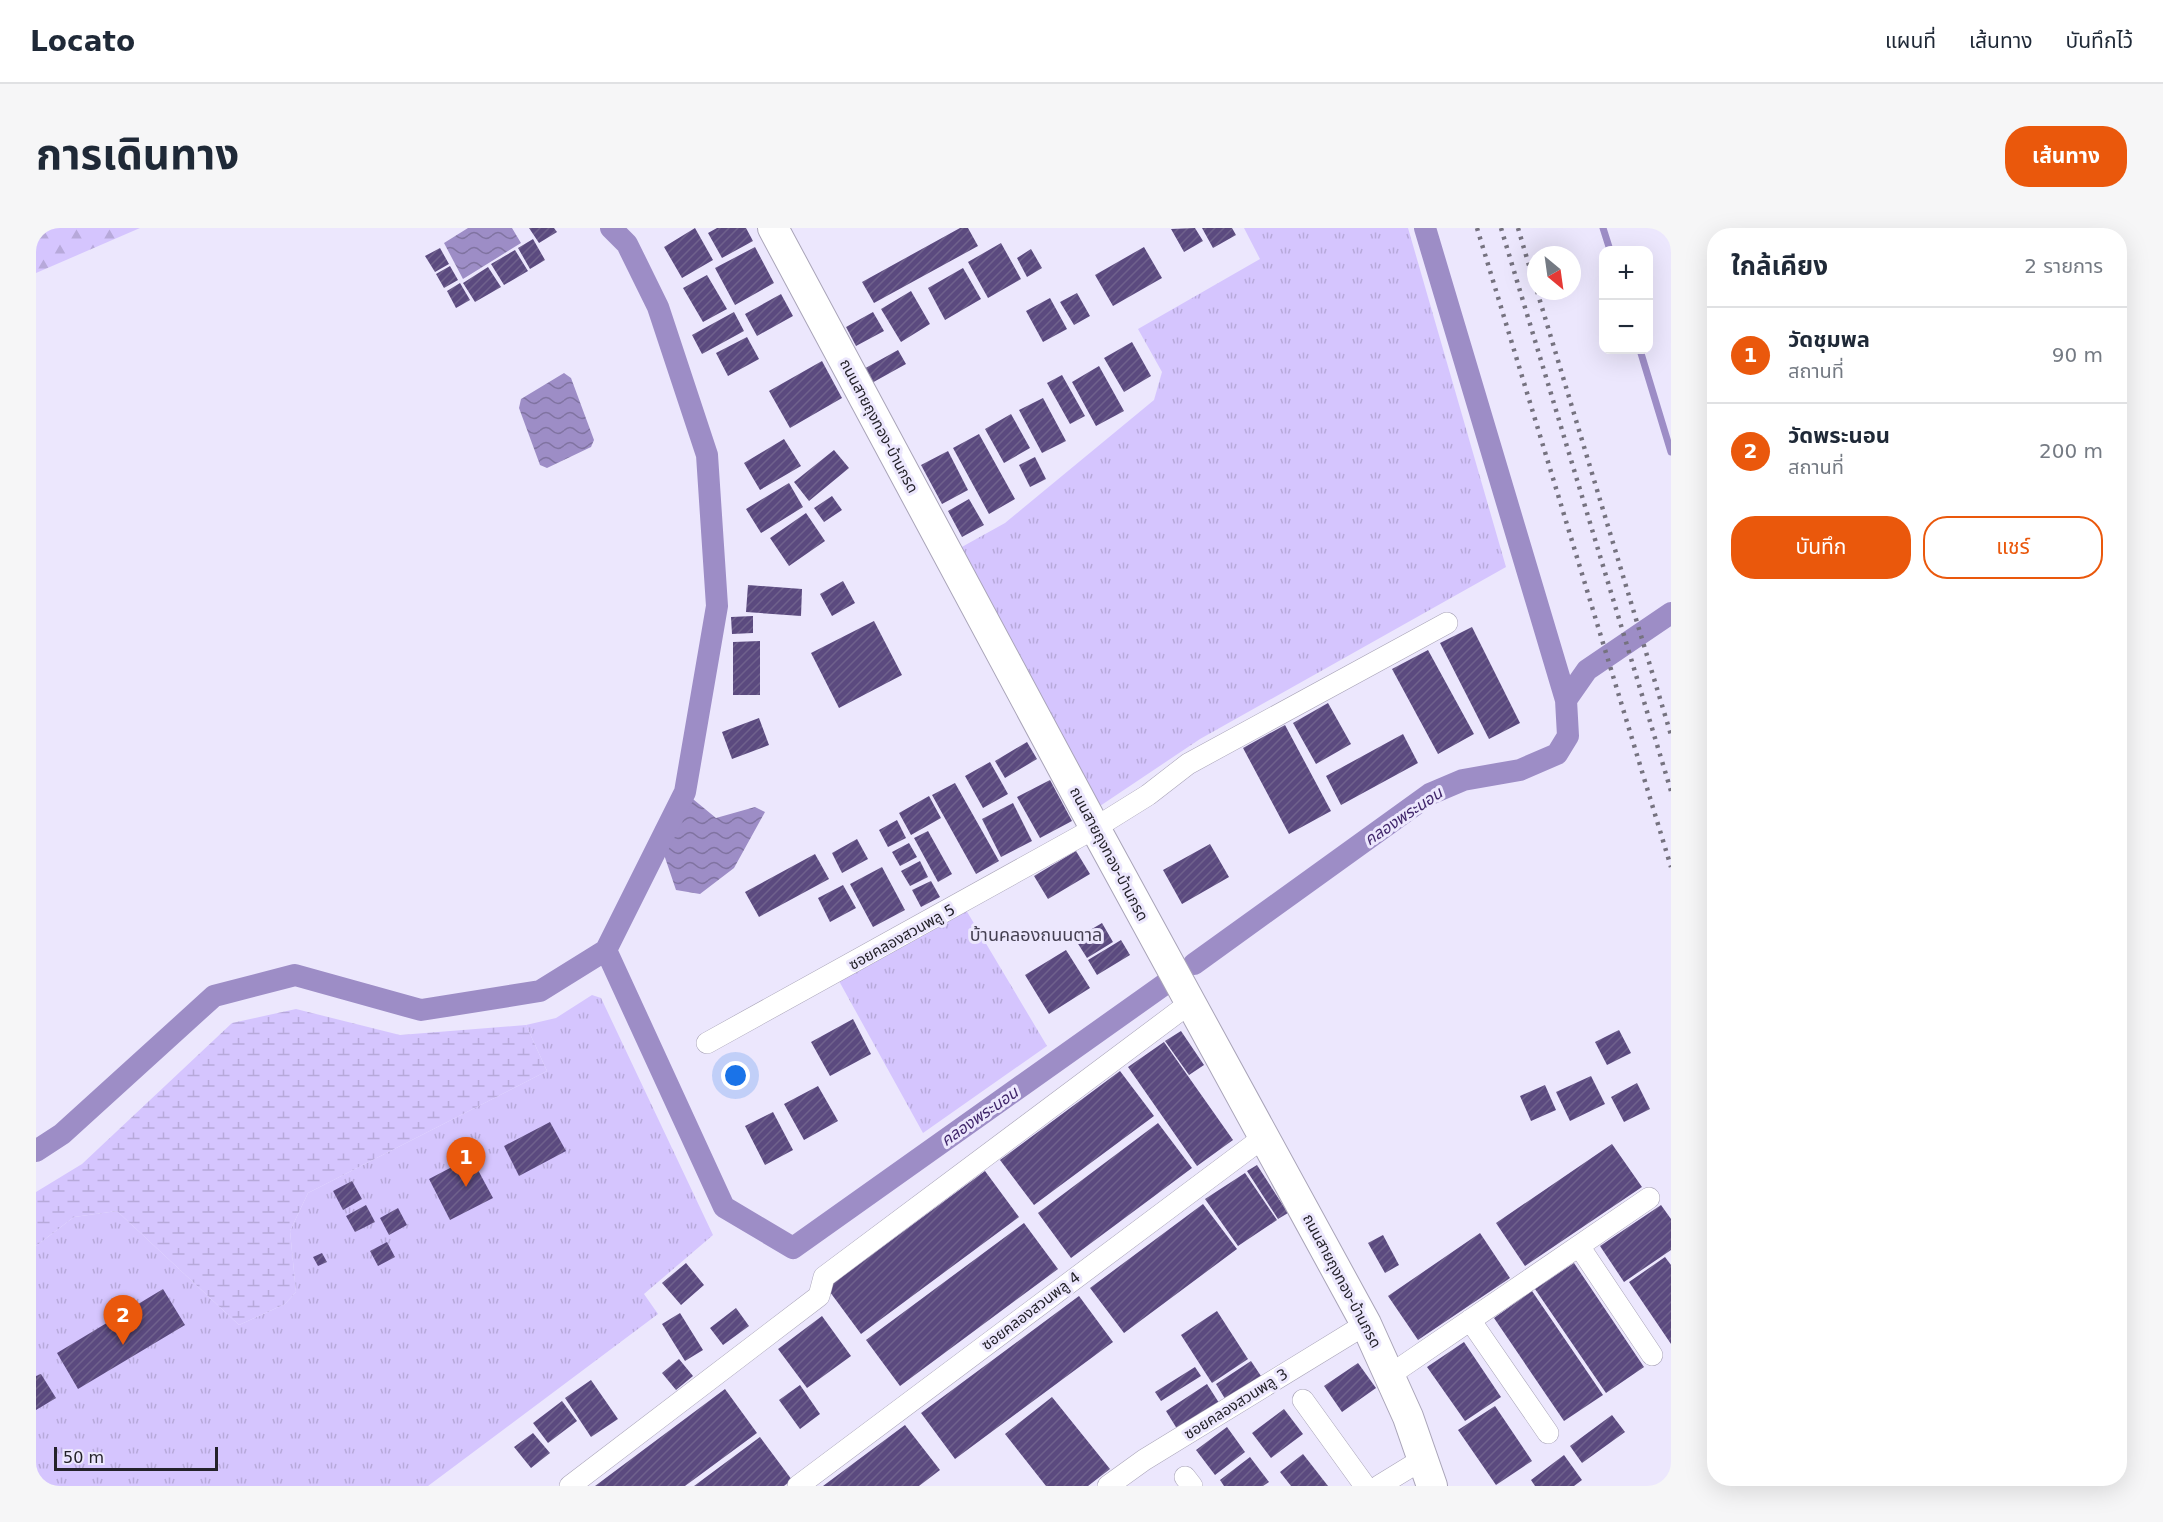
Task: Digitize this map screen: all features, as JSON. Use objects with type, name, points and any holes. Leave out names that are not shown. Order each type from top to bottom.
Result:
[{"type":"street","name":"ถนนสายถุงทอง-บ้านกรด","points":[[773,228],[1095,828],[1366,1324],[1408,1417],[1426,1478]]},
{"type":"street","name":"ซอยคลองสวนพลู 5","points":[[707,1043],[1095,828],[1148,795],[1188,764],[1447,623]]},
{"type":"street","points":[[570,1486],[819,1296],[824,1276],[1190,1003]]},
{"type":"street","name":"ซอยคลองสวนพลู 4","points":[[798,1486],[1264,1137]]},
{"type":"street","points":[[1390,1375],[1649,1198]]},
{"type":"street","points":[[1579,1246],[1652,1355]]},
{"type":"street","points":[[1470,1320],[1548,1432]]},
{"type":"street","name":"ซอยคลองสวนพลู 3","points":[[1108,1486],[1144,1460],[1366,1324]]},
{"type":"street","points":[[1303,1400],[1376,1485],[1426,1478]]},
{"type":"green space","points":[[36,228],[140,228],[36,273]]},
{"type":"green space","points":[[1244,228],[1408,228],[1506,567],[1200,739],[1100,806],[960,548],[1005,523],[1154,400],[1162,372],[1138,329],[1260,259]]},
{"type":"green space","points":[[966,910],[1047,1046],[923,1133],[839,981]]},
{"type":"green space","points":[[592,995],[601,998],[713,1235],[644,1294],[658,1314],[428,1486],[36,1486],[36,1246],[74,1217],[117,1211],[239,1325],[285,1304],[296,1292],[290,1231],[308,1193],[547,1071],[526,1025],[556,1018]]},
{"type":"green space","points":[[296,1009],[400,1035],[526,1025],[547,1071],[308,1193],[290,1231],[296,1292],[285,1304],[239,1325],[117,1211],[74,1217],[36,1246],[36,1192],[82,1164],[232,1023]]},
{"type":"water","points":[[468,228],[512,228],[521,243],[463,279],[444,243]]},
{"type":"water","points":[[564,373],[571,378],[594,440],[591,447],[547,468],[540,465],[519,408],[521,399]]},
{"type":"water","points":[[688,795],[716,818],[755,807],[765,812],[734,868],[700,894],[676,890],[655,828],[674,797]]},
{"type":"building","points":[[529,228],[554,228],[557,232],[539,243]]},
{"type":"building","points":[[695,228],[713,260],[682,278],[664,247]]},
{"type":"building","points":[[717,228],[746,228],[753,241],[722,258],[708,233]]},
{"type":"building","points":[[960,228],[968,228],[978,246],[874,303],[862,282]]},
{"type":"building","points":[[1195,228],[1203,241],[1184,252],[1171,229]]},
{"type":"building","points":[[1202,228],[1232,228],[1236,235],[1213,248]]},
{"type":"building","points":[[533,239],[545,260],[530,269],[518,248]]},
{"type":"building","points":[[1001,243],[1021,279],[988,298],[968,262]]},
{"type":"building","points":[[755,247],[774,283],[735,305],[715,268]]},
{"type":"building","points":[[1144,247],[1162,278],[1113,306],[1095,275]]},
{"type":"building","points":[[440,248],[449,264],[435,272],[425,256]]},
{"type":"building","points":[[1031,249],[1042,268],[1027,277],[1017,258]]},
{"type":"building","points":[[515,250],[528,271],[504,285],[491,264]]},
{"type":"building","points":[[450,266],[458,280],[444,288],[436,274]]},
{"type":"building","points":[[488,267],[501,287],[475,302],[463,283]]},
{"type":"building","points":[[963,268],[981,299],[945,320],[928,288]]},
{"type":"building","points":[[707,275],[727,309],[703,322],[683,288]]},
{"type":"building","points":[[460,283],[470,300],[456,308],[447,291]]},
{"type":"building","points":[[911,291],[930,324],[901,342],[881,309]]},
{"type":"building","points":[[1077,293],[1090,316],[1074,325],[1060,302]]},
{"type":"building","points":[[781,294],[793,316],[757,336],[745,314]]},
{"type":"building","points":[[1050,298],[1067,329],[1043,342],[1026,311]]},
{"type":"building","points":[[734,312],[744,331],[702,354],[692,335]]},
{"type":"building","points":[[873,312],[884,331],[856,346],[846,327]]},
{"type":"building","points":[[747,337],[759,359],[728,376],[716,353]]},
{"type":"building","points":[[1132,342],[1151,376],[1124,392],[1104,358]]},
{"type":"building","points":[[898,350],[906,364],[870,384],[862,370]]},
{"type":"building","points":[[822,361],[842,398],[790,428],[769,391]]},
{"type":"building","points":[[1099,366],[1124,411],[1096,426],[1072,382]]},
{"type":"building","points":[[1062,375],[1085,416],[1070,424],[1047,383]]},
{"type":"building","points":[[1043,398],[1066,441],[1042,453],[1019,410]]},
{"type":"building","points":[[1011,414],[1030,448],[1004,463],[985,429]]},
{"type":"building","points":[[979,434],[1015,499],[989,514],[953,448]]},
{"type":"building","points":[[784,439],[801,466],[760,490],[744,463]]},
{"type":"building","points":[[834,450],[849,468],[809,501],[794,482]]},
{"type":"building","points":[[948,451],[968,490],[942,504],[921,465]]},
{"type":"building","points":[[1035,457],[1046,479],[1030,487],[1019,465]]},
{"type":"building","points":[[789,483],[803,507],[761,533],[746,509]]},
{"type":"building","points":[[832,496],[842,510],[824,522],[814,508]]},
{"type":"building","points":[[969,499],[984,525],[962,537],[948,511]]},
{"type":"building","points":[[806,513],[825,541],[789,566],[770,538]]},
{"type":"building","points":[[843,581],[855,603],[832,616],[820,594]]},
{"type":"building","points":[[748,585],[802,589],[801,616],[746,612]]},
{"type":"building","points":[[753,616],[753,633],[732,634],[731,617]]},
{"type":"building","points":[[874,621],[902,675],[839,708],[811,653]]},
{"type":"building","points":[[1472,627],[1520,723],[1489,739],[1440,643]]},
{"type":"building","points":[[760,641],[760,695],[733,695],[733,642]]},
{"type":"building","points":[[1428,650],[1474,734],[1438,754],[1392,669]]},
{"type":"building","points":[[1328,703],[1351,744],[1316,764],[1293,723]]},
{"type":"building","points":[[759,718],[769,745],[732,759],[722,732]]},
{"type":"building","points":[[1285,725],[1331,811],[1289,834],[1243,748]]},
{"type":"building","points":[[1403,734],[1418,763],[1341,805],[1326,776]]},
{"type":"building","points":[[1027,742],[1037,759],[1005,778],[995,761]]},
{"type":"building","points":[[990,762],[1008,794],[983,808],[965,776]]},
{"type":"building","points":[[1050,780],[1072,821],[1040,838],[1017,797]]},
{"type":"building","points":[[955,783],[999,861],[976,874],[932,795]]},
{"type":"building","points":[[929,796],[941,818],[911,835],[899,813]]},
{"type":"building","points":[[1013,803],[1032,841],[1001,857],[982,819]]},
{"type":"building","points":[[897,820],[906,838],[888,847],[879,830]]},
{"type":"building","points":[[928,831],[952,874],[938,882],[914,838]]},
{"type":"building","points":[[857,839],[868,859],[842,873],[832,853]]},
{"type":"building","points":[[909,843],[917,857],[900,866],[892,852]]},
{"type":"building","points":[[1210,844],[1229,877],[1182,904],[1163,870]]},
{"type":"building","points":[[1076,851],[1090,874],[1048,899],[1034,876]]},
{"type":"building","points":[[815,854],[829,879],[759,917],[745,892]]},
{"type":"building","points":[[920,861],[928,877],[910,886],[901,871]]},
{"type":"building","points":[[882,867],[905,910],[873,927],[850,884]]},
{"type":"building","points":[[931,881],[940,897],[921,907],[912,890]]},
{"type":"building","points":[[843,885],[856,908],[830,922],[818,898]]},
{"type":"building","points":[[1102,923],[1113,942],[1087,958],[1075,939]]},
{"type":"building","points":[[1121,940],[1130,955],[1097,975],[1088,960]]},
{"type":"building","points":[[1066,950],[1090,988],[1049,1014],[1025,975]]},
{"type":"building","points":[[853,1019],[871,1054],[830,1076],[811,1042]]},
{"type":"building","points":[[1619,1030],[1631,1053],[1607,1065],[1595,1042]]},
{"type":"building","points":[[1181,1031],[1204,1065],[1189,1075],[1165,1041]]},
{"type":"building","points":[[1164,1042],[1233,1140],[1197,1166],[1128,1067]]},
{"type":"building","points":[[1120,1071],[1154,1116],[1034,1205],[1000,1160]]},
{"type":"building","points":[[1591,1076],[1605,1104],[1570,1121],[1556,1092]]},
{"type":"building","points":[[1637,1083],[1650,1109],[1624,1122],[1611,1097]]},
{"type":"building","points":[[1545,1085],[1556,1110],[1531,1121],[1520,1096]]},
{"type":"building","points":[[818,1086],[838,1121],[804,1140],[784,1104]]},
{"type":"building","points":[[773,1112],[793,1150],[765,1165],[745,1126]]},
{"type":"building","points":[[550,1122],[566,1151],[519,1176],[504,1146]]},
{"type":"building","points":[[1158,1123],[1192,1168],[1071,1258],[1038,1213]]},
{"type":"building","points":[[1612,1144],[1642,1187],[1525,1266],[1496,1223]]},
{"type":"building","points":[[471,1157],[493,1198],[450,1220],[429,1179]]},
{"type":"building","points":[[1257,1165],[1288,1213],[1278,1219],[1247,1171]]},
{"type":"building","points":[[985,1171],[1019,1217],[861,1334],[827,1288]]},
{"type":"building","points":[[1245,1173],[1277,1220],[1238,1246],[1205,1199]]},
{"type":"building","points":[[352,1181],[362,1199],[343,1210],[333,1191]]},
{"type":"building","points":[[1203,1204],[1237,1249],[1124,1333],[1090,1288]]},
{"type":"building","points":[[366,1205],[375,1222],[355,1232],[346,1216]]},
{"type":"building","points":[[1661,1205],[1671,1219],[1671,1250],[1624,1282],[1600,1246]]},
{"type":"building","points":[[398,1208],[407,1225],[389,1235],[380,1218]]},
{"type":"building","points":[[1024,1223],[1058,1269],[900,1386],[866,1340]]},
{"type":"building","points":[[1480,1233],[1510,1278],[1418,1340],[1388,1296]]},
{"type":"building","points":[[1383,1235],[1399,1265],[1385,1273],[1368,1243]]},
{"type":"building","points":[[387,1242],[395,1257],[378,1266],[370,1251]]},
{"type":"building","points":[[322,1253],[327,1262],[318,1266],[313,1257]]},
{"type":"building","points":[[1665,1257],[1671,1265],[1671,1344],[1629,1282]]},
{"type":"building","points":[[686,1263],[704,1285],[681,1305],[662,1283]]},
{"type":"building","points":[[1574,1263],[1644,1367],[1606,1393],[1535,1289]]},
{"type":"building","points":[[163,1289],[185,1325],[78,1389],[57,1353]]},
{"type":"building","points":[[1532,1291],[1603,1395],[1564,1421],[1494,1318]]},
{"type":"building","points":[[1079,1296],[1113,1342],[955,1459],[921,1413]]},
{"type":"building","points":[[736,1308],[749,1326],[723,1345],[710,1328]]},
{"type":"building","points":[[1217,1311],[1248,1359],[1212,1383],[1181,1335]]},
{"type":"building","points":[[680,1313],[703,1350],[685,1361],[662,1324]]},
{"type":"building","points":[[822,1316],[851,1356],[807,1388],[778,1349]]},
{"type":"building","points":[[1464,1342],[1501,1397],[1465,1421],[1427,1367]]},
{"type":"building","points":[[679,1359],[693,1376],[676,1390],[662,1373]]},
{"type":"building","points":[[1251,1361],[1263,1379],[1227,1402],[1216,1384]]},
{"type":"building","points":[[1358,1363],[1376,1388],[1342,1412],[1324,1386]]},
{"type":"building","points":[[1195,1367],[1201,1376],[1161,1401],[1155,1392]]},
{"type":"building","points":[[41,1374],[56,1398],[36,1410],[36,1376]]},
{"type":"building","points":[[591,1380],[618,1419],[591,1437],[565,1398]]},
{"type":"building","points":[[1207,1384],[1221,1406],[1179,1432],[1166,1411]]},
{"type":"building","points":[[800,1385],[820,1414],[800,1429],[779,1400]]},
{"type":"building","points":[[725,1389],[757,1433],[685,1486],[595,1486]]},
{"type":"building","points":[[1052,1397],[1110,1469],[1088,1486],[1046,1486],[1005,1434]]},
{"type":"building","points":[[562,1401],[577,1421],[548,1443],[533,1423]]},
{"type":"building","points":[[1495,1406],[1532,1461],[1496,1485],[1458,1430]]},
{"type":"building","points":[[1284,1409],[1303,1434],[1271,1458],[1252,1433]]},
{"type":"building","points":[[1612,1415],[1625,1432],[1582,1463],[1570,1446]]},
{"type":"building","points":[[905,1425],[940,1470],[919,1486],[823,1486]]},
{"type":"building","points":[[1227,1427],[1245,1452],[1215,1475],[1196,1450]]},
{"type":"building","points":[[533,1433],[550,1453],[531,1468],[514,1447]]},
{"type":"building","points":[[760,1437],[792,1480],[784,1486],[694,1486]]},
{"type":"building","points":[[1303,1454],[1328,1486],[1291,1486],[1280,1472]]},
{"type":"building","points":[[1564,1455],[1582,1480],[1574,1486],[1535,1486],[1531,1480]]},
{"type":"building","points":[[1250,1457],[1269,1482],[1263,1486],[1224,1486],[1220,1480]]},
{"type":"waterway","points":[[36,1151],[62,1134],[214,996],[295,975],[421,1010],[540,991],[606,950],[685,792],[717,606],[707,455],[658,307],[627,244],[611,228]]},
{"type":"waterway","points":[[1425,228],[1566,700]]},
{"type":"waterway","points":[[1603,228],[1609,246]]},
{"type":"waterway","points":[[1641,354],[1671,452]]},
{"type":"waterway","name":"คลองพระนอน","points":[[1194,964],[1430,794],[1463,780],[1520,770],[1557,754],[1568,736],[1566,700],[1587,670],[1671,613]]},
{"type":"waterway","name":"คลองพระนอน","points":[[606,950],[724,1207],[793,1248],[1165,984]]},
{"type":"railway","points":[[1477,228],[1671,867]]},
{"type":"railway","points":[[1501,228],[1671,791]]},
{"type":"railway","points":[[1518,228],[1527,258]]},
{"type":"railway","points":[[1540,300],[1671,735]]},
{"type":"place","name":"วัดชุมพล","points":[[466,1187]]},
{"type":"place","name":"วัดพระนอน","points":[[123,1345]]},
{"type":"district","name":"บ้านคลองถนนตาล","points":[[1036,935]]}]
